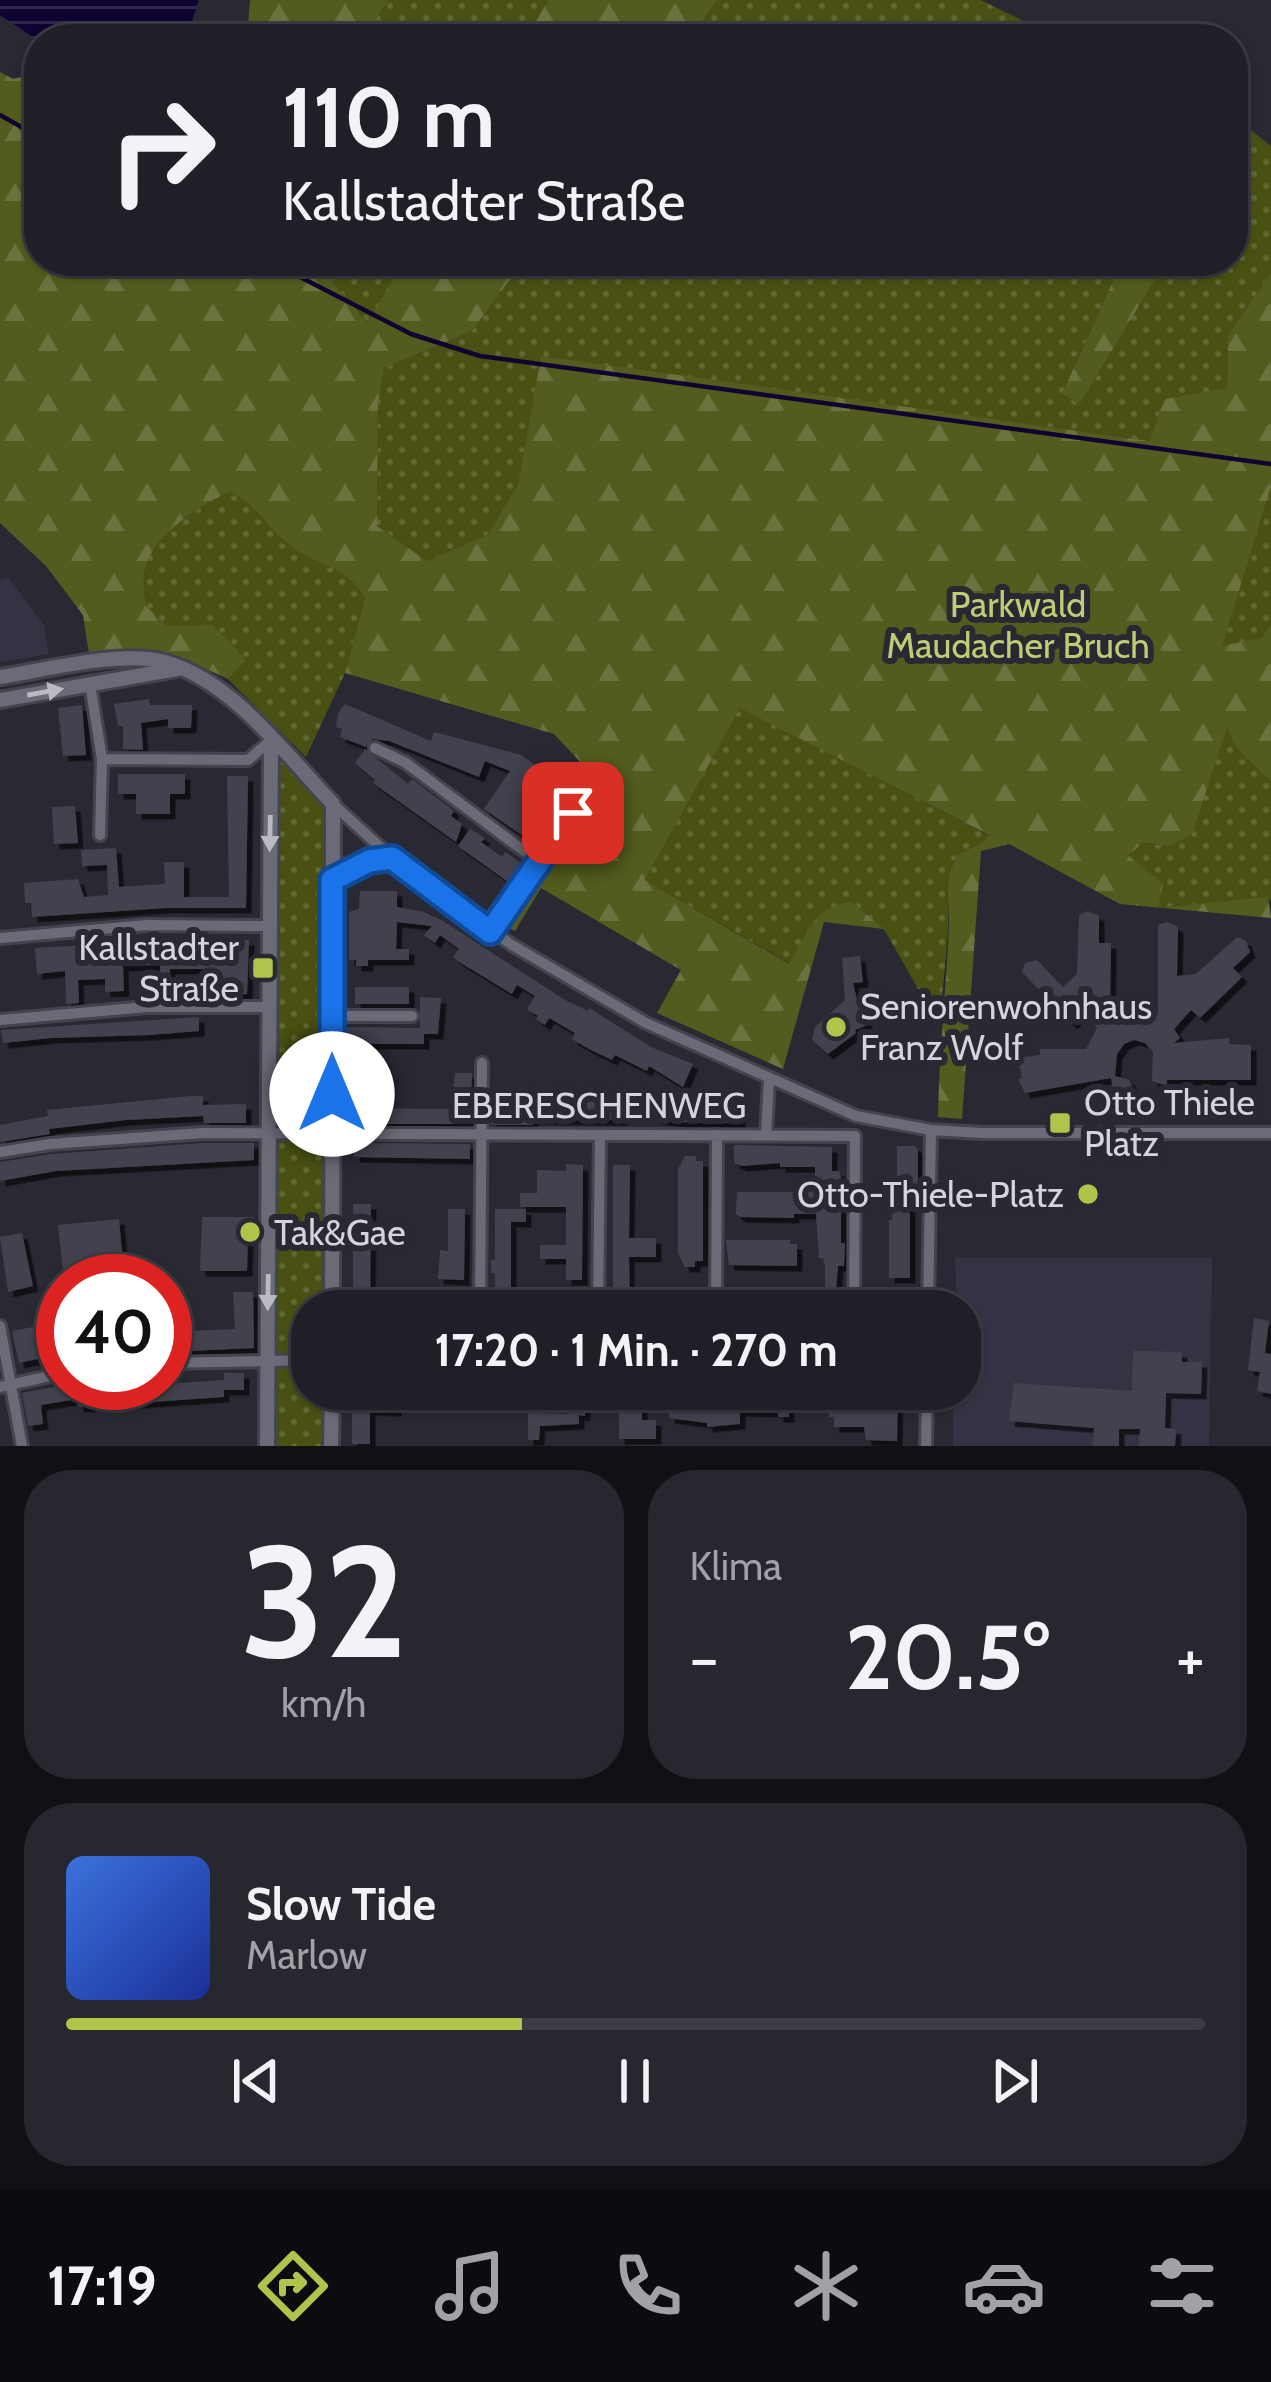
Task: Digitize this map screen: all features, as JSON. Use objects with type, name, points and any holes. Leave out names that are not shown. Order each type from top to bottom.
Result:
[{"type":"street","points":[[0,677],[132,660],[167,663],[214,688],[392,858],[490,932],[646,1023],[856,1116],[931,1130],[1271,1133]]},
{"type":"street","points":[[87,664],[102,759],[100,835]]},
{"type":"street","points":[[0,700],[177,669]]},
{"type":"street","points":[[102,759],[248,760],[271,740]]},
{"type":"street","points":[[267,1446],[271,740]]},
{"type":"street","points":[[375,748],[406,763],[539,862]]},
{"type":"street","points":[[332,1290],[333,804]]},
{"type":"street","points":[[490,932],[573,813]]},
{"type":"street","points":[[332,880],[369,861],[392,858]]},
{"type":"street","points":[[0,938],[147,925],[269,926]]},
{"type":"street","points":[[0,1020],[147,1007],[270,1006]]},
{"type":"street","points":[[332,1016],[412,1016]]},
{"type":"street","points":[[480,1290],[482,1063]]},
{"type":"street","name":"EBERESCHENWEG","points":[[766,1136],[769,1080]]},
{"type":"street","points":[[928,1290],[931,1130]]},
{"type":"street","name":"EBERESCHENWEG","points":[[0,1152],[138,1136],[269,1133],[855,1136],[854,1290]]},
{"type":"street","points":[[598,1290],[600,1135]]},
{"type":"street","points":[[716,1290],[717,1135]]},
{"type":"street","points":[[0,1326],[6,1386],[22,1446]]},
{"type":"street","points":[[192,1362],[291,1360]]},
{"type":"street","points":[[6,1386],[36,1379]]},
{"type":"street","points":[[331,1446],[332,1410]]},
{"type":"street","points":[[926,1446],[927,1410]]},
{"type":"shaded area","points":[[0,0],[199,0],[191,24],[24,24],[24,31],[0,15]]},
{"type":"shaded area","points":[[9,578],[44,625],[49,654],[0,662],[0,580]]},
{"type":"shaded area","points":[[955,1258],[1212,1258],[1209,1446],[953,1446],[954,1410],[981,1410],[981,1290],[956,1290]]},
{"type":"green space","points":[[250,0],[389,0],[372,24],[248,24]]},
{"type":"green space","points":[[389,0],[548,0],[534,24],[372,24]]},
{"type":"green space","points":[[548,0],[718,0],[700,24],[534,24]]},
{"type":"green space","points":[[718,0],[981,0],[1030,24],[700,24]]},
{"type":"green space","name":"Parkwald Maudacher Bruch","points":[[0,72],[13,79],[24,76],[24,276],[327,276],[368,323],[395,276],[513,276],[472,331],[384,368],[378,405],[377,526],[427,561],[487,535],[518,484],[541,356],[1150,441],[1164,399],[1227,388],[1228,335],[1271,273],[1271,487],[1222,646],[1261,638],[1271,624],[1271,782],[1237,749],[1227,727],[1192,834],[1170,846],[1143,843],[1128,855],[1163,884],[1158,908],[1120,904],[1009,844],[981,851],[962,1119],[938,1117],[949,878],[957,857],[989,835],[740,708],[645,880],[789,964],[813,923],[828,909],[852,902],[884,929],[824,922],[783,1069],[657,1013],[681,970],[541,888],[515,931],[503,925],[599,782],[554,734],[345,673],[365,597],[346,576],[287,543],[239,497],[230,492],[176,525],[154,549],[144,584],[146,606],[167,626],[213,625],[246,660],[228,679],[162,654],[90,660],[83,615],[46,566],[0,523]]},
{"type":"green space","points":[[1248,128],[1271,146],[1271,273],[1228,335],[1227,389],[1164,399],[1151,441],[541,357],[518,484],[487,535],[427,561],[377,526],[378,405],[384,368],[472,331],[513,276],[1115,276],[1062,394],[1080,404],[1157,276],[1248,276]]},
{"type":"green space","points":[[327,276],[395,276],[369,324]]},
{"type":"green space","points":[[1115,276],[1157,276],[1080,404],[1062,394]]},
{"type":"green space","points":[[1271,487],[1271,624],[1261,638],[1221,648]]},
{"type":"green space","points":[[230,492],[287,543],[346,576],[365,597],[345,673],[306,757],[228,679],[245,660],[167,626],[146,606],[144,577],[154,549],[190,515]]},
{"type":"green space","points":[[740,707],[990,836],[961,854],[950,871],[939,1026],[884,929],[852,902],[810,927],[790,964],[645,880]]},
{"type":"green space","points":[[1227,725],[1237,749],[1271,782],[1271,901],[1157,908],[1127,855],[1143,843],[1170,846]]},
{"type":"green space","points":[[271,740],[333,804],[332,1290],[291,1290],[291,1410],[332,1410],[331,1446],[267,1446]]},
{"type":"green space","points":[[1268,897],[1271,918],[1160,908]]},
{"type":"building","points":[[149,699],[150,705],[192,705],[191,728],[168,728],[168,719],[141,723],[143,750],[123,749],[123,726],[118,726],[114,704]]},
{"type":"building","points":[[345,704],[431,741],[434,732],[521,755],[541,769],[528,788],[546,801],[561,779],[575,789],[536,845],[484,809],[510,771],[485,761],[479,777],[389,741],[373,739],[366,747],[340,737],[338,713]]},
{"type":"building","points":[[82,705],[86,755],[63,756],[58,708]]},
{"type":"building","points":[[365,749],[408,784],[412,779],[454,811],[451,816],[462,824],[456,842],[373,783],[355,763]]},
{"type":"building","points":[[118,774],[185,774],[185,794],[170,794],[170,814],[136,814],[136,794],[118,794]]},
{"type":"building","points":[[227,776],[248,776],[246,908],[32,917],[31,903],[25,903],[24,883],[78,879],[84,897],[108,895],[107,865],[82,866],[81,850],[116,848],[119,887],[165,884],[164,862],[184,862],[184,897],[229,897]]},
{"type":"building","points":[[75,806],[78,843],[54,844],[52,807]]},
{"type":"building","points":[[470,829],[502,857],[505,852],[521,863],[511,884],[458,846]]},
{"type":"building","points":[[360,891],[397,891],[397,907],[443,921],[565,1000],[693,1064],[683,1087],[649,1066],[647,1071],[615,1055],[612,1060],[589,1049],[572,1039],[575,1033],[549,1018],[545,1025],[527,1009],[535,996],[517,985],[512,994],[461,963],[453,957],[459,949],[440,935],[435,943],[424,935],[432,926],[397,922],[396,949],[409,949],[409,960],[368,960],[368,966],[356,966],[356,960],[349,960],[349,912],[359,909]]},
{"type":"building","points":[[1088,911],[1099,916],[1099,943],[1111,943],[1110,1013],[1158,1014],[1158,925],[1167,922],[1178,927],[1177,976],[1196,974],[1237,937],[1246,941],[1250,952],[1233,968],[1242,977],[1200,1018],[1191,1010],[1174,1029],[1180,1038],[1174,1043],[1229,1038],[1230,1044],[1251,1045],[1251,1080],[1167,1080],[1167,1086],[1152,1081],[1153,1052],[1134,1040],[1117,1054],[1115,1076],[1129,1080],[1132,1086],[1126,1096],[1114,1094],[1111,1078],[1025,1093],[1018,1079],[1022,1078],[1018,1058],[1040,1055],[1040,1049],[1086,1049],[1097,1028],[1083,1013],[1072,1024],[1022,972],[1025,963],[1037,960],[1063,987],[1077,974],[1079,915]]},
{"type":"building","points":[[182,940],[182,946],[222,949],[222,941],[249,940],[247,994],[221,995],[218,969],[170,969],[170,977],[160,977],[160,965],[123,966],[124,991],[105,992],[105,979],[78,980],[79,1003],[66,1004],[65,971],[37,974],[35,948]]},
{"type":"building","name":"Seniorenwohnhaus Franz Wolf","points":[[860,956],[863,982],[853,983],[858,1004],[865,1004],[867,1025],[828,1054],[812,1040],[815,1027],[845,1000],[842,958]]},
{"type":"building","points":[[355,987],[409,987],[409,1004],[355,1004]]},
{"type":"building","points":[[420,997],[441,998],[438,1034],[424,1034],[424,1044],[363,1044],[363,1081],[346,1081],[346,1027],[420,1028]]},
{"type":"building","points":[[199,1017],[199,1031],[149,1035],[3,1043],[1,1030]]},
{"type":"building","points":[[455,1073],[472,1073],[470,1124],[347,1124],[347,1108],[451,1109]]},
{"type":"building","points":[[203,1096],[203,1105],[246,1104],[246,1123],[204,1123],[203,1116],[126,1120],[49,1129],[50,1134],[0,1142],[0,1125],[48,1116],[47,1110]]},
{"type":"building","points":[[706,1098],[740,1098],[740,1123],[679,1122],[656,1119],[656,1113],[650,1113],[650,1101],[713,1101]]},
{"type":"building","points":[[622,1100],[622,1120],[533,1119],[533,1125],[491,1125],[491,1107],[544,1107],[545,1102]]},
{"type":"building","points":[[203,1143],[254,1143],[254,1160],[56,1171],[0,1181],[0,1162]]},
{"type":"building","points":[[354,1143],[470,1144],[470,1159],[354,1157]]},
{"type":"building","points":[[734,1145],[832,1147],[832,1171],[839,1171],[841,1177],[841,1243],[845,1243],[836,1290],[825,1289],[816,1214],[794,1214],[794,1218],[736,1214],[737,1192],[815,1192],[815,1167],[734,1163]]},
{"type":"building","points":[[897,1146],[915,1146],[918,1151],[918,1204],[910,1208],[910,1278],[889,1278],[889,1220],[897,1208]]},
{"type":"building","points":[[685,1156],[703,1161],[703,1261],[695,1261],[695,1267],[685,1267],[678,1253],[678,1169]]},
{"type":"building","points":[[566,1164],[583,1165],[582,1280],[566,1280],[566,1259],[540,1259],[540,1245],[566,1245],[566,1207],[520,1207],[520,1193],[537,1193],[537,1170],[566,1171]]},
{"type":"building","points":[[613,1165],[630,1165],[629,1238],[656,1238],[656,1257],[629,1257],[630,1290],[613,1290]]},
{"type":"building","points":[[353,1204],[371,1204],[370,1290],[353,1290]]},
{"type":"building","points":[[448,1209],[465,1209],[464,1280],[438,1279],[440,1250],[448,1251]]},
{"type":"building","points":[[495,1209],[526,1209],[526,1222],[511,1222],[511,1290],[495,1290],[491,1260],[495,1260]]},
{"type":"building","points":[[202,1217],[254,1217],[247,1271],[200,1271]]},
{"type":"building","points":[[119,1219],[122,1254],[61,1254],[58,1225]]},
{"type":"building","points":[[22,1233],[33,1286],[8,1292],[0,1237]]},
{"type":"building","points":[[726,1240],[790,1240],[797,1244],[797,1266],[729,1265]]},
{"type":"building","points":[[233,1292],[253,1292],[254,1348],[192,1351],[192,1331],[235,1329]]},
{"type":"building","points":[[1254,1318],[1269,1321],[1265,1353],[1271,1354],[1271,1394],[1257,1391],[1260,1372],[1248,1370]]},
{"type":"building","points":[[33,1327],[36,1359],[19,1363],[12,1331]]},
{"type":"building","points":[[1133,1351],[1182,1352],[1182,1362],[1202,1362],[1201,1394],[1166,1393],[1165,1428],[1176,1429],[1175,1446],[1139,1446],[1140,1429],[1119,1429],[1119,1446],[1093,1446],[1094,1428],[1009,1421],[1014,1383],[1132,1391]]},
{"type":"building","points":[[224,1373],[244,1373],[244,1390],[192,1399],[192,1382],[224,1380]]},
{"type":"building","points":[[36,1390],[36,1410],[42,1410],[43,1424],[28,1426],[22,1393]]},
{"type":"building","points":[[352,1410],[370,1410],[370,1444],[352,1444]]},
{"type":"building","points":[[567,1410],[585,1410],[579,1424],[540,1426],[539,1440],[528,1440],[528,1413],[567,1414]]},
{"type":"building","points":[[619,1410],[642,1410],[642,1420],[656,1420],[656,1439],[619,1439]]},
{"type":"building","points":[[669,1410],[789,1410],[789,1417],[778,1417],[778,1412],[740,1411],[740,1424],[707,1427],[707,1423],[669,1418]]},
{"type":"building","points":[[829,1410],[898,1410],[897,1441],[866,1440],[864,1427],[834,1427],[834,1417],[829,1417]]},
{"type":"waterway","points":[[0,115],[24,129]]},
{"type":"waterway","points":[[298,276],[411,334],[480,356],[1271,464]]},
{"type":"place","name":"Kallstadter Straße","points":[[263,968]]},
{"type":"place","name":"Seniorenwohnhaus Franz Wolf","points":[[836,1027]]},
{"type":"place","name":"Otto Thiele Platz","points":[[1060,1123]]},
{"type":"place","name":"Otto-Thiele-Platz","points":[[1088,1194]]},
{"type":"place","name":"Tak&Gae","points":[[250,1232]]},
{"type":"route","points":[[332,1094],[332,880],[369,861],[392,858],[490,932],[573,813]]}]
